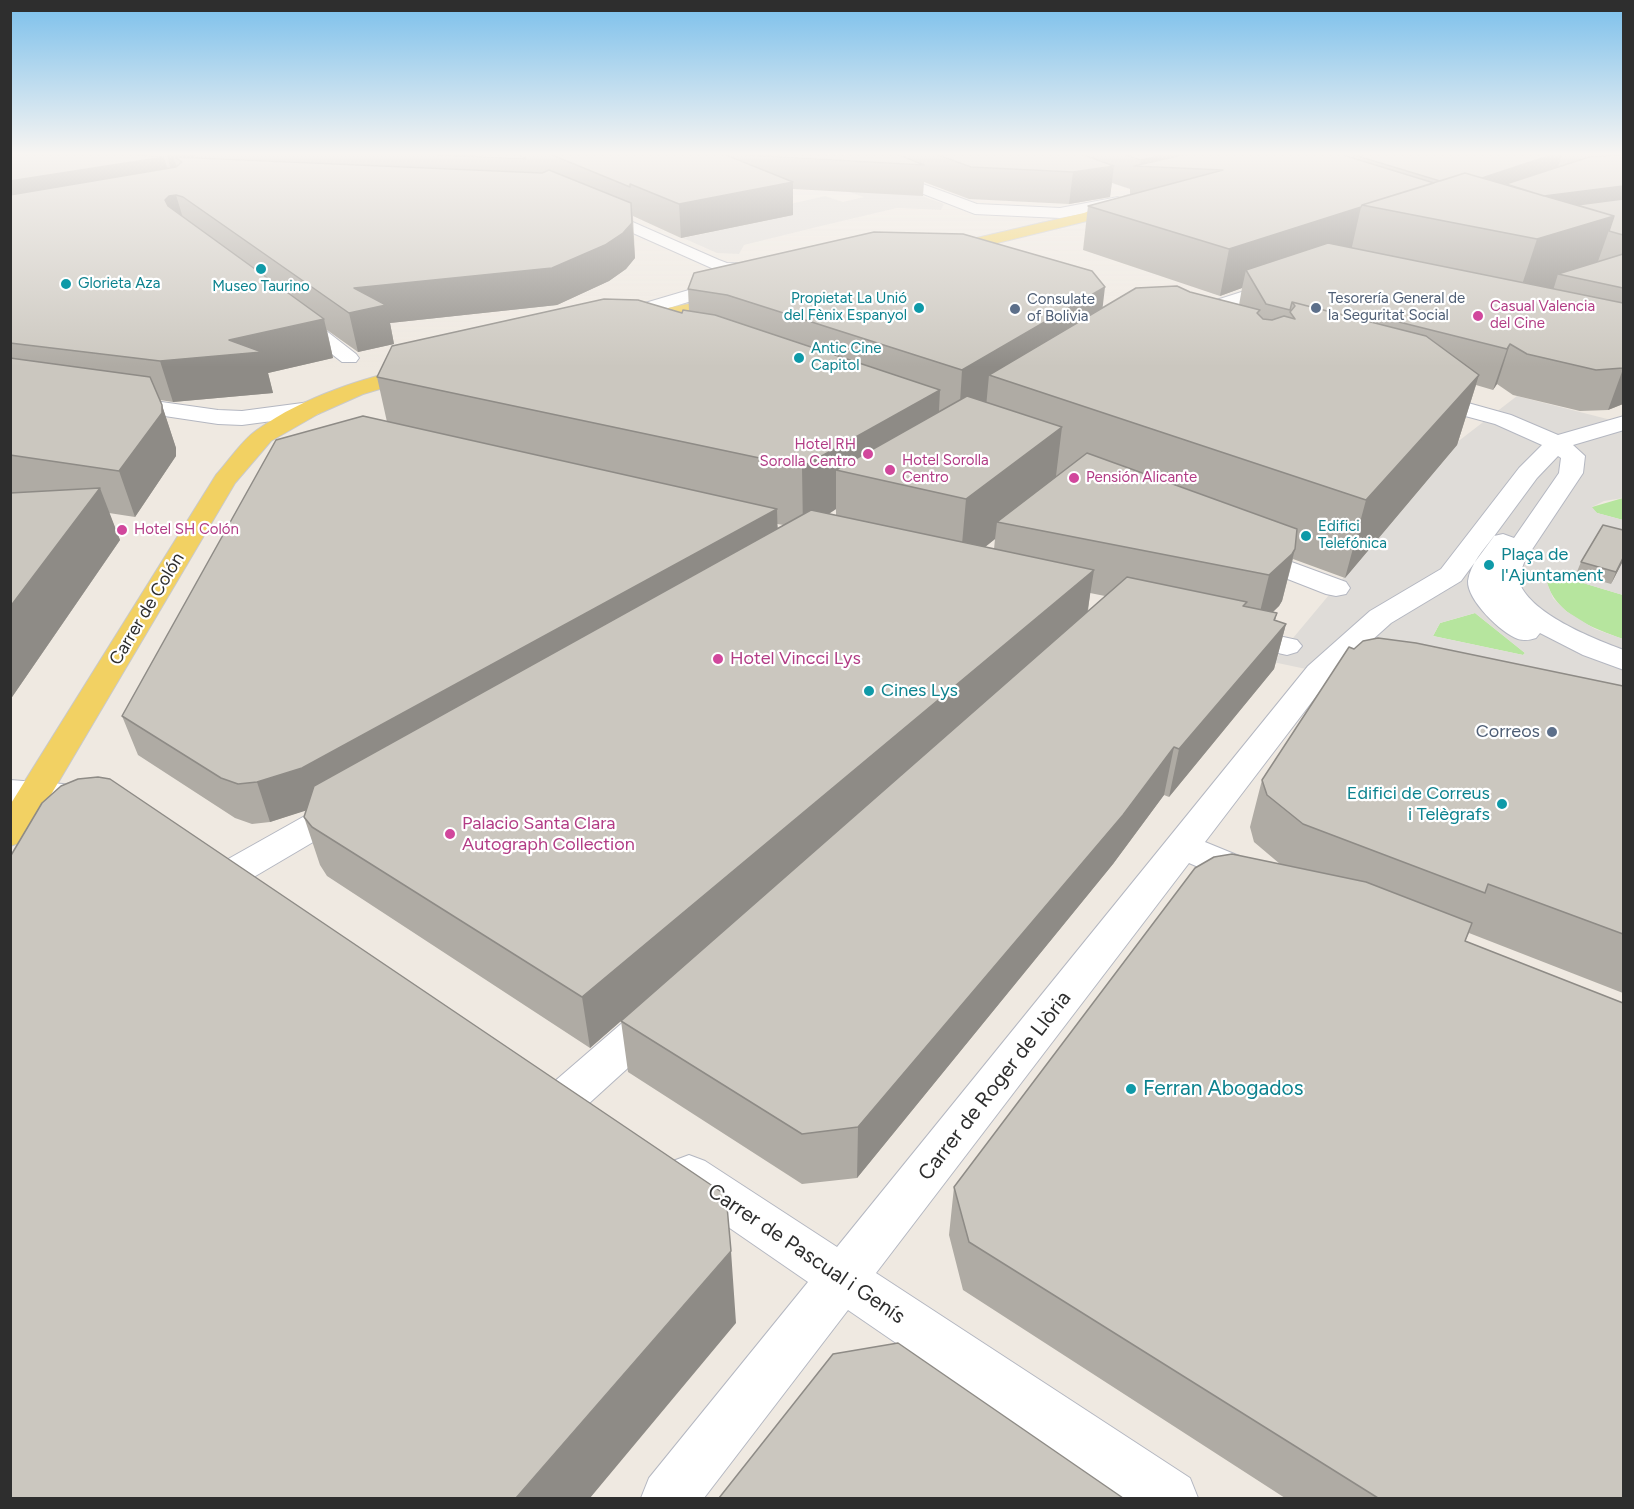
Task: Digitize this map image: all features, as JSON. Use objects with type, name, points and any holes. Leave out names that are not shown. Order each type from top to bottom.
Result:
[{"type":"main road","points":[[930,254],[1050,225]]},
{"type":"main road","points":[[601,327],[746,298]]},
{"type":"main road","name":"Carrer de Colón","points":[[10,834],[23,792],[225,480],[263,436],[310,409],[355,389],[438,365]]},
{"type":"street","points":[[628,225],[726,268],[788,270]]},
{"type":"street","points":[[930,254],[963,265]]},
{"type":"street","points":[[601,327],[652,307],[705,291],[726,268]]},
{"type":"street","points":[[1194,333],[1167,323],[1298,279]]},
{"type":"street","points":[[276,302],[349,358]]},
{"type":"street","points":[[1623,661],[1554,631],[1524,607],[1505,584],[1505,573],[1512,560],[1571,473],[1573,456],[1557,443],[1528,428],[1404,398],[1505,436],[1524,446],[1548,479],[1492,557],[1483,574],[1481,589],[1489,602],[1520,628],[1559,651],[1623,675]]},
{"type":"street","points":[[103,401],[218,417],[242,418],[310,409]]},
{"type":"street","points":[[1537,464],[1557,443],[1623,423]]},
{"type":"street","name":"Carrer de Roger de Llòria","points":[[669,1498],[844,1279],[1319,672],[1372,622],[1391,609],[1437,586],[1451,575],[1537,464]]},
{"type":"street","points":[[1228,547],[1336,588]]},
{"type":"street","points":[[1216,632],[1287,646]]},
{"type":"street","points":[[23,792],[102,798]]},
{"type":"street","points":[[235,872],[373,792]]},
{"type":"street","points":[[1183,846],[1283,888]]},
{"type":"street","points":[[570,1095],[680,996]]},
{"type":"street","name":"Carrer de Pascual i Genís","points":[[659,1155],[1170,1498]]},
{"type":"green space","points":[[1623,498],[1623,520],[1597,513],[1592,509],[1592,507]]},
{"type":"green space","points":[[1551,576],[1563,577],[1623,595],[1623,639],[1588,625],[1566,611],[1551,592],[1546,580]]},
{"type":"green space","points":[[1475,613],[1525,653],[1523,655],[1433,636],[1440,623]]},
{"type":"shaded area","points":[[727,225],[823,225],[744,245],[739,254],[717,253],[683,238]]},
{"type":"shaded area","name":"Plaça de l'Ajuntament","points":[[1517,396],[1623,423],[1623,498],[1604,501],[1592,507],[1597,513],[1623,520],[1623,595],[1563,577],[1551,576],[1546,580],[1553,598],[1566,611],[1595,629],[1623,639],[1623,736],[1273,662],[1456,443]],"holes":[[[1475,613],[1525,653],[1523,655],[1433,636],[1440,623]]]},
{"type":"building","points":[[10,225],[195,225],[324,319],[229,340],[262,352],[160,361],[10,343]]},
{"type":"building","points":[[224,225],[630,225],[605,245],[552,268],[354,288],[386,305],[349,313]]},
{"type":"building","points":[[1152,225],[1303,225],[1229,249]]},
{"type":"building","points":[[1467,225],[1582,225],[1537,239]]},
{"type":"building","points":[[1611,225],[1623,225],[1623,235],[1609,231]]},
{"type":"building","points":[[874,232],[963,234],[1092,271],[1105,287],[962,370],[727,295],[688,289],[694,273]]},
{"type":"building","points":[[1328,243],[1623,303],[1623,368],[1596,370],[1527,354],[1510,344],[1507,349],[1351,310],[1366,321],[1292,302],[1290,310],[1266,304],[1246,270]]},
{"type":"building","points":[[1623,254],[1623,288],[1558,274]]},
{"type":"building","points":[[1177,286],[1190,292],[1260,310],[1257,313],[1263,319],[1272,320],[1284,316],[1295,319],[1290,312],[1295,306],[1292,302],[1426,336],[1479,375],[1366,500],[989,375],[1136,288]]},
{"type":"building","points":[[604,299],[638,300],[682,313],[683,310],[715,315],[940,390],[802,467],[377,377],[392,346]]},
{"type":"building","points":[[10,358],[150,377],[162,405],[162,413],[119,471],[10,455]]},
{"type":"building","points":[[967,396],[1062,427],[966,499],[836,470]]},
{"type":"building","points":[[363,416],[777,509],[302,768],[257,782],[238,784],[221,778],[122,716],[276,440]]},
{"type":"building","points":[[1087,453],[1297,529],[1295,549],[1269,575],[997,522]]},
{"type":"building","points":[[100,488],[10,607],[10,493]]},
{"type":"building","points":[[811,510],[1094,570],[582,997],[312,827],[304,817],[314,786]]},
{"type":"building","points":[[1603,525],[1623,530],[1623,558],[1616,572],[1581,562]]},
{"type":"building","points":[[1127,577],[1247,602],[1243,606],[1277,613],[1274,620],[1286,624],[1179,749],[1174,747],[1123,815],[858,1127],[802,1134],[621,1021]]},
{"type":"building","points":[[1378,638],[1416,643],[1623,686],[1623,934],[1488,884],[1485,893],[1303,824],[1267,795],[1262,780],[1349,647],[1354,649],[1363,641]]},
{"type":"building","points":[[98,777],[110,779],[726,1195],[731,1251],[516,1498],[10,1498],[10,857],[42,803],[61,786],[78,779]]},
{"type":"building","points":[[1232,854],[1366,882],[1472,923],[1465,941],[1623,1003],[1623,1498],[1378,1498],[969,1242],[954,1187],[1195,868],[1214,857]]},
{"type":"building","points":[[898,1343],[1123,1498],[719,1498],[833,1354]]},
{"type":"place","name":"Museo Taurino","points":[[261,269]]},
{"type":"place","name":"Glorieta Aza","points":[[66,284]]},
{"type":"place","name":"Propietat La Unió del Fènix Espanyol","points":[[919,308]]},
{"type":"place","name":"Tesorería General de la Seguritat Social","points":[[1316,308]]},
{"type":"place","name":"Consulate of Bolivia","points":[[1015,309]]},
{"type":"place","name":"Casual Valencia del Cine","points":[[1478,316]]},
{"type":"place","name":"Antic Cine Capitol","points":[[799,358]]},
{"type":"place","name":"Hotel RH Sorolla Centro","points":[[868,454]]},
{"type":"place","name":"Hotel Sorolla Centro","points":[[890,470]]},
{"type":"place","name":"Pensión Alicante","points":[[1074,478]]},
{"type":"place","name":"Hotel SH Colón","points":[[122,530]]},
{"type":"place","name":"Edifici Telefónica","points":[[1306,536]]},
{"type":"place","name":"Plaça de l'Ajuntament","points":[[1489,565]]},
{"type":"place","name":"Hotel Vincci Lys","points":[[718,659]]},
{"type":"place","name":"Cines Lys","points":[[869,691]]},
{"type":"place","name":"Correos","points":[[1552,732]]},
{"type":"place","name":"Edifici de Correus i Telègrafs","points":[[1502,804]]},
{"type":"place","name":"Palacio Santa Clara Autograph Collection","points":[[450,834]]},
{"type":"place","name":"Ferran Abogados","points":[[1131,1089]]}]
